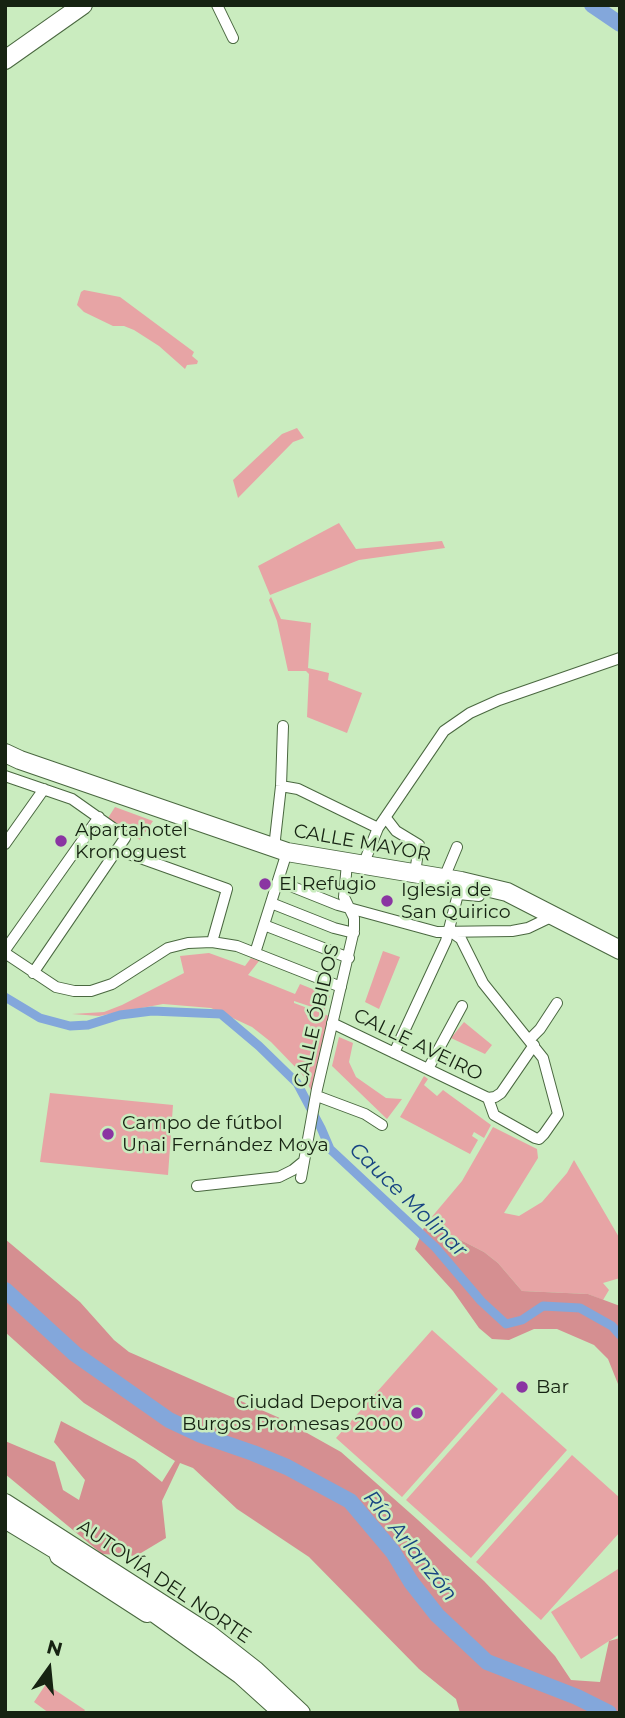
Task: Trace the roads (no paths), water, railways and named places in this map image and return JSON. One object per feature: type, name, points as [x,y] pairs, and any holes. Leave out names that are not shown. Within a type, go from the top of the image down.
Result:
[{"type":"highway","points":[[5,60],[83,5]]},
{"type":"highway","name":"CALLE MAYOR","points":[[9,758],[281,850],[444,878],[509,893],[620,950]]},
{"type":"highway","name":"AUTOVÍA DEL NORTE","points":[[5,1503],[209,1634],[246,1662],[294,1711]]},
{"type":"highway","points":[[8,1521],[181,1630],[294,1711]]},
{"type":"highway","points":[[8,1521],[162,1623],[217,1668],[264,1713]]},
{"type":"street","points":[[217,5],[233,38]]},
{"type":"street","name":"CALLE ÓBIDOS","points":[[301,1178],[332,1024],[354,933],[354,918],[344,897],[355,864],[444,731],[470,713],[499,700],[620,657]]},
{"type":"street","points":[[255,953],[278,881],[283,726]]},
{"type":"street","points":[[5,776],[72,799],[125,838],[33,973]]},
{"type":"street","points":[[281,786],[298,789],[378,828]]},
{"type":"street","points":[[5,844],[44,789]]},
{"type":"street","points":[[99,817],[5,951],[33,973],[56,987],[91,991],[112,984],[168,948],[188,943],[212,942],[237,946],[341,987]]},
{"type":"street","points":[[386,818],[396,831],[419,845],[415,873]]},
{"type":"street","name":"CALLE MAYOR","points":[[444,878],[457,846]]},
{"type":"street","points":[[118,850],[227,889],[212,942]]},
{"type":"street","points":[[278,881],[348,908],[437,932],[519,930],[555,916]]},
{"type":"street","points":[[394,1053],[450,931],[459,892],[480,896]]},
{"type":"street","points":[[271,902],[330,927],[354,933]]},
{"type":"street","points":[[264,925],[349,958]]},
{"type":"street","points":[[450,931],[461,939],[483,983],[532,1042],[543,1058],[558,1114],[538,1139],[497,1117],[490,1108],[488,1098],[501,1093],[532,1042],[540,1029],[557,1003]]},
{"type":"street","points":[[428,1069],[462,1006]]},
{"type":"street","name":"CALLE AVEIRO","points":[[332,1024],[488,1098]]},
{"type":"street","points":[[317,1096],[356,1110],[382,1125]]},
{"type":"street","points":[[197,1185],[279,1177],[304,1161]]},
{"type":"waterway","points":[[592,5],[620,24]]},
{"type":"waterway","name":"Cauce Molinar","points":[[5,997],[40,1018],[70,1026],[88,1025],[120,1015],[152,1011],[221,1014],[297,1083],[330,1149],[436,1248],[481,1301],[506,1324],[522,1320],[543,1306],[580,1308],[612,1326],[620,1335]]},
{"type":"waterway","name":"Río Arlanzón","points":[[5,1290],[75,1354],[169,1420],[287,1467],[350,1501],[393,1552],[411,1582],[437,1615],[487,1662],[577,1697],[609,1713]]},
{"type":"place","name":"Apartahotel Kronoguest","points":[[61,841]]},
{"type":"place","name":"El Refugio","points":[[265,884]]},
{"type":"place","name":"Iglesia de San Quirico","points":[[387,901]]},
{"type":"place","name":"Campo de fútbol Unai Fernández Moya","points":[[108,1134]]},
{"type":"place","name":"Bar","points":[[522,1387]]},
{"type":"place","name":"Ciudad Deportiva Burgos Promesas 2000","points":[[417,1413]]}]
